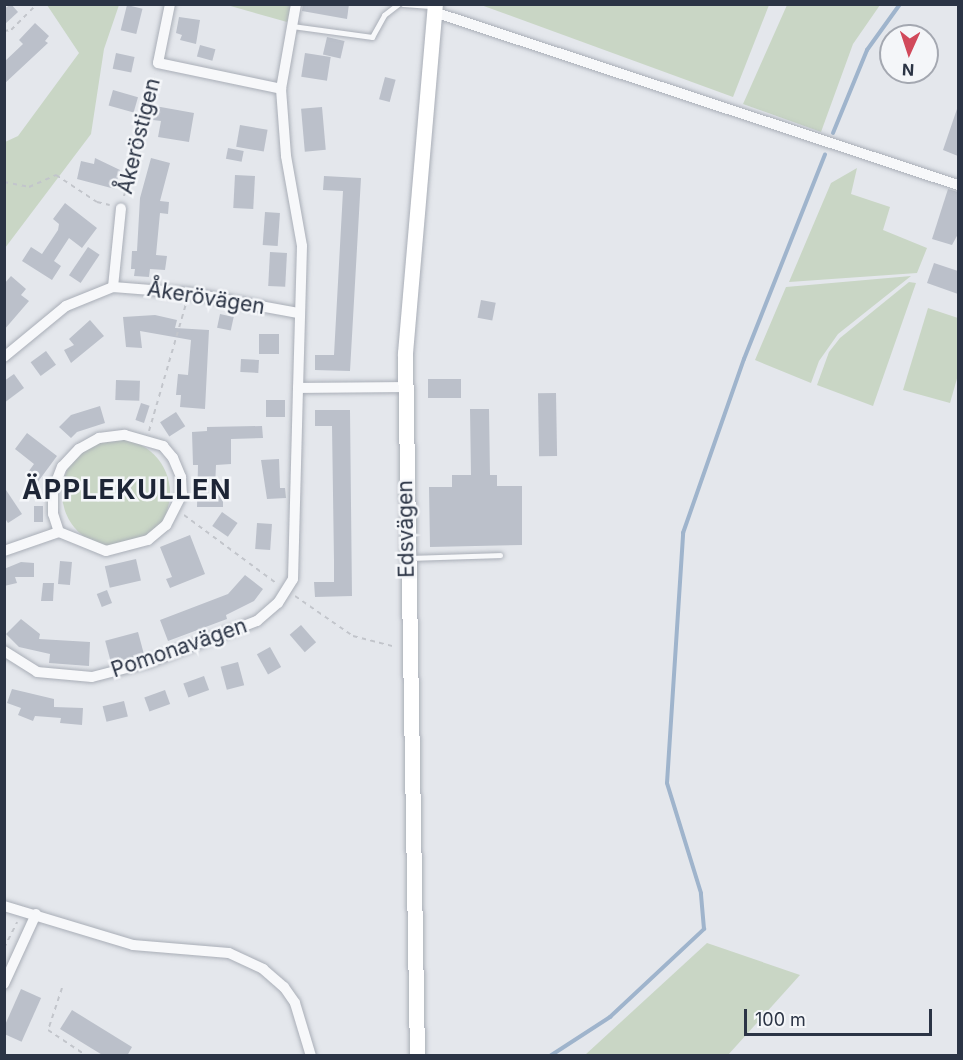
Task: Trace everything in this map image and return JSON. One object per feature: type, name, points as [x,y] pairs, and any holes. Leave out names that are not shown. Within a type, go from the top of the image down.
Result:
[{"type":"street","points":[[170,4],[158,63],[281,89]]},
{"type":"street","name":"Pomonavägen","points":[[4,651],[37,672],[66,677],[110,674],[248,625],[270,612],[286,590],[296,557],[298,313],[302,246],[286,156],[281,89],[296,4]]},
{"type":"street","points":[[434,8],[958,186]]},
{"type":"street","name":"Edsvägen","points":[[417,1056],[406,558],[405,387],[408,283],[434,8]]},
{"type":"street","points":[[113,287],[121,208]]},
{"type":"street","name":"Åkerövägen","points":[[4,357],[66,306],[113,287],[189,293],[298,313]]},
{"type":"street","points":[[298,388],[405,387]]},
{"type":"street","points":[[4,551],[59,532],[105,551],[129,548],[148,540],[177,510],[182,494],[177,467],[162,446],[124,435],[107,437],[79,449],[62,467],[53,490],[53,514],[59,532]]},
{"type":"street","points":[[4,906],[133,945],[229,953],[263,969],[285,987],[295,1003],[311,1056]]},
{"type":"street","points":[[4,984],[36,914]]},
{"type":"lane","points":[[291,26],[372,37],[384,15],[398,4]]},
{"type":"lane","points":[[403,4],[434,8]]},
{"type":"lane","points":[[406,558],[500,555]]},
{"type":"path","points":[[4,31],[11,30],[37,4]]},
{"type":"path","name":"Åkeröstigen","points":[[121,208],[158,63]]},
{"type":"path","points":[[4,182],[29,187],[56,175],[97,202],[121,208]]},
{"type":"path","points":[[147,440],[189,293]]},
{"type":"path","points":[[177,510],[353,636],[409,650]]},
{"type":"path","points":[[4,948],[22,911]]},
{"type":"path","points":[[63,988],[48,1030],[87,1056]]},
{"type":"green space","points":[[47,5],[119,5],[104,49],[91,134],[5,248],[5,142],[18,136],[79,53]]},
{"type":"green space","points":[[227,5],[291,5],[291,8],[287,22]]},
{"type":"green space","points":[[481,5],[769,5],[733,97]]},
{"type":"green space","points":[[787,5],[880,5],[853,44],[821,132],[743,104]]},
{"type":"green space","points":[[857,168],[851,194],[890,207],[883,230],[927,248],[917,273],[789,282],[831,183]]},
{"type":"green space","points":[[911,276],[838,334],[819,361],[811,383],[755,360],[786,287]]},
{"type":"green space","points":[[909,282],[916,283],[873,406],[817,385],[829,352],[840,338]]},
{"type":"green space","points":[[928,308],[958,318],[958,375],[950,403],[903,390]]},
{"type":"green space","points":[[116,439],[137,443],[154,455],[166,472],[170,493],[166,514],[154,531],[137,543],[116,547],[95,543],[78,531],[66,514],[62,493],[66,472],[78,455],[95,443]]},
{"type":"green space","points":[[707,943],[800,975],[728,1055],[585,1055]]},
{"type":"building","points":[[11,4],[18,12],[4,25],[4,9]]},
{"type":"building","points":[[303,4],[349,4],[347,19],[302,11]]},
{"type":"building","points":[[127,5],[143,9],[136,34],[121,30]]},
{"type":"building","points":[[179,17],[200,20],[196,44],[180,40],[182,35],[176,33]]},
{"type":"building","points":[[35,23],[49,36],[45,41],[48,43],[4,84],[4,62],[23,44],[19,40]]},
{"type":"building","points":[[327,37],[345,41],[340,59],[323,55]]},
{"type":"building","points":[[200,45],[215,49],[212,61],[197,57]]},
{"type":"building","points":[[116,53],[135,57],[131,73],[113,69]]},
{"type":"building","points":[[305,53],[331,57],[327,81],[301,77]]},
{"type":"building","points":[[385,77],[396,80],[390,102],[379,99]]},
{"type":"building","points":[[113,90],[138,97],[134,113],[109,105]]},
{"type":"building","points":[[155,106],[194,113],[189,142],[158,137],[161,121],[153,120]]},
{"type":"building","points":[[322,107],[326,150],[305,152],[301,109]]},
{"type":"building","points":[[958,109],[958,156],[943,150]]},
{"type":"building","points":[[240,125],[268,130],[264,152],[236,147]]},
{"type":"building","points":[[228,148],[244,151],[242,162],[226,159]]},
{"type":"building","points":[[95,158],[120,170],[115,189],[77,179],[81,161],[94,164]]},
{"type":"building","points":[[151,158],[170,163],[160,201],[169,202],[168,214],[160,213],[156,255],[167,256],[165,270],[150,269],[149,277],[134,276],[135,269],[131,269],[132,251],[137,251],[140,198]]},
{"type":"building","points":[[235,175],[255,176],[253,209],[233,208]]},
{"type":"building","points":[[324,176],[361,178],[350,371],[315,370],[315,355],[334,355],[343,191],[323,190]]},
{"type":"building","points":[[948,189],[958,192],[958,234],[952,245],[932,239]]},
{"type":"building","points":[[65,203],[97,228],[82,248],[69,238],[54,261],[61,266],[52,280],[22,261],[31,247],[42,254],[58,230],[59,224],[53,219]]},
{"type":"building","points":[[265,212],[280,213],[278,246],[263,245]]},
{"type":"building","points":[[88,247],[100,255],[81,283],[69,275]]},
{"type":"building","points":[[270,252],[287,253],[285,287],[268,286]]},
{"type":"building","points":[[934,263],[958,271],[958,294],[927,283]]},
{"type":"building","points":[[11,276],[26,289],[21,295],[29,301],[4,330],[4,284]]},
{"type":"building","points":[[481,300],[496,303],[492,321],[478,318]]},
{"type":"building","points":[[220,314],[234,317],[231,331],[217,328]]},
{"type":"building","points":[[155,315],[177,320],[175,328],[209,330],[205,409],[180,407],[181,395],[176,395],[178,374],[188,375],[191,340],[140,331],[142,348],[126,347],[123,317]]},
{"type":"building","points":[[90,320],[104,336],[71,363],[64,350],[74,345],[69,339]]},
{"type":"building","points":[[259,334],[279,334],[279,354],[259,354]]},
{"type":"building","points":[[46,351],[56,365],[41,376],[31,362]]},
{"type":"building","points":[[241,359],[259,360],[258,373],[240,372]]},
{"type":"building","points":[[14,374],[24,388],[4,403],[4,381]]},
{"type":"building","points":[[428,379],[461,379],[461,398],[428,398]]},
{"type":"building","points":[[116,380],[140,381],[139,401],[115,400]]},
{"type":"building","points":[[538,393],[556,393],[557,456],[539,456]]},
{"type":"building","points":[[266,400],[285,400],[285,417],[266,417]]},
{"type":"building","points":[[141,403],[150,406],[144,423],[135,420]]},
{"type":"building","points":[[100,406],[105,423],[77,432],[71,438],[59,427],[71,415]]},
{"type":"building","points":[[470,409],[489,409],[490,475],[497,475],[497,486],[522,486],[522,545],[430,547],[429,487],[452,487],[452,475],[471,475]]},
{"type":"building","points":[[315,410],[350,410],[352,596],[315,597],[314,582],[334,582],[334,561],[332,426],[315,426]]},
{"type":"building","points":[[176,412],[185,426],[169,437],[160,422]]},
{"type":"building","points":[[262,426],[263,438],[231,439],[231,464],[216,465],[215,488],[223,489],[223,507],[197,507],[198,465],[193,465],[192,432],[207,431],[207,427]]},
{"type":"building","points":[[27,433],[57,456],[37,483],[26,475],[34,464],[15,449]]},
{"type":"building","points":[[279,459],[280,488],[285,488],[286,498],[267,499],[261,460]]},
{"type":"building","points":[[4,487],[22,514],[8,523],[4,517]]},
{"type":"building","points":[[34,506],[43,506],[43,522],[34,522]]},
{"type":"building","points":[[222,512],[238,523],[228,537],[212,526]]},
{"type":"building","points":[[257,523],[272,524],[270,550],[255,549]]},
{"type":"building","points":[[190,535],[205,574],[170,588],[166,579],[172,577],[160,547]]},
{"type":"building","points":[[136,559],[141,580],[110,588],[105,566]]},
{"type":"building","points":[[60,561],[72,562],[70,585],[58,584]]},
{"type":"building","points":[[21,562],[34,563],[34,577],[15,577],[17,583],[4,586],[4,569]]},
{"type":"building","points":[[245,575],[263,589],[254,601],[226,615],[227,619],[168,641],[160,620],[228,594]]},
{"type":"building","points":[[43,583],[54,583],[53,601],[41,601]]},
{"type":"building","points":[[107,590],[112,603],[102,607],[97,594]]},
{"type":"building","points":[[21,619],[40,634],[39,639],[90,642],[89,666],[49,663],[50,654],[19,647],[6,634]]},
{"type":"building","points":[[301,625],[316,642],[305,652],[290,635]]},
{"type":"building","points":[[138,632],[144,654],[111,663],[105,641]]},
{"type":"building","points":[[270,647],[281,667],[268,674],[257,654]]},
{"type":"building","points":[[238,662],[244,685],[227,690],[221,667]]},
{"type":"building","points":[[204,676],[209,690],[188,698],[183,684]]},
{"type":"building","points":[[12,689],[54,699],[54,707],[83,708],[82,725],[60,723],[61,718],[35,716],[33,721],[18,715],[21,708],[7,703]]},
{"type":"building","points":[[165,690],[170,704],[149,712],[144,698]]},
{"type":"building","points":[[124,701],[128,717],[107,722],[103,706]]},
{"type":"building","points":[[21,989],[41,998],[22,1042],[4,1034],[4,1027]]},
{"type":"building","points":[[72,1010],[132,1047],[127,1056],[104,1056],[60,1029]]},
{"type":"waterway","points":[[833,133],[867,50],[900,4]]},
{"type":"waterway","points":[[550,1056],[610,1017],[704,929],[701,893],[667,783],[683,533],[744,359],[825,154]]},
{"type":"district","name":"ÄPPLEKULLEN","points":[[127,490]]}]
